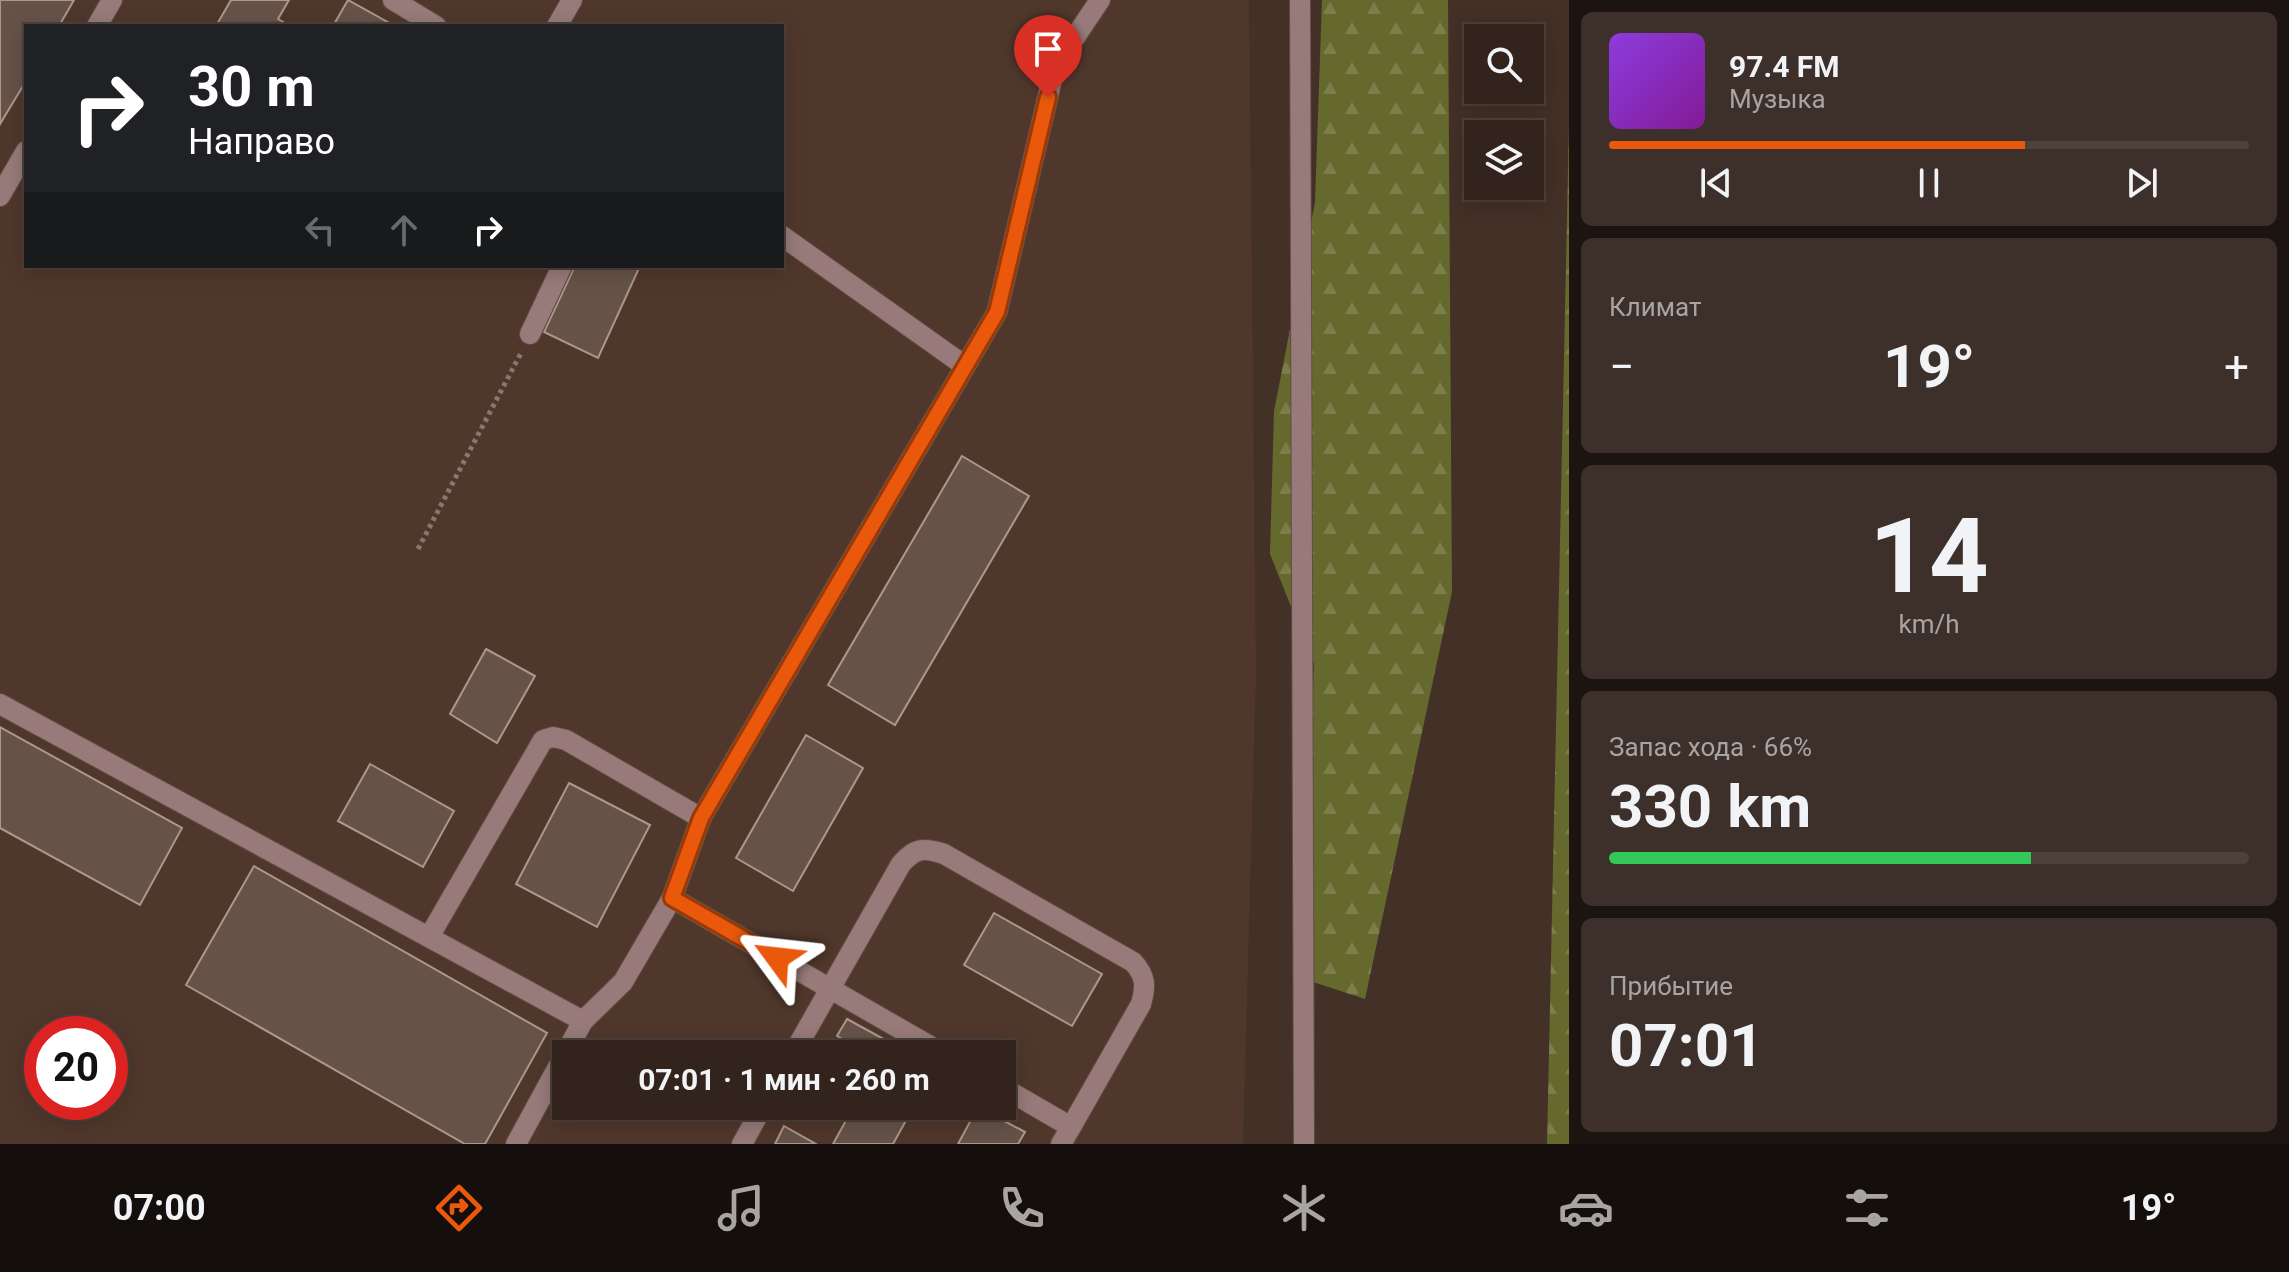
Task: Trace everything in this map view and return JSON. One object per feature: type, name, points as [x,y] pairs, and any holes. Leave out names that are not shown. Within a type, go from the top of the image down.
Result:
[{"type":"street","points":[[98,24],[112,0]]},
{"type":"street","points":[[393,0],[433,24]]},
{"type":"street","points":[[558,24],[572,0]]},
{"type":"street","points":[[516,1144],[583,1021],[623,982],[672,898],[701,818],[997,312],[1055,67],[1100,0]]},
{"type":"street","points":[[1300,0],[1304,1144]]},
{"type":"street","points":[[0,196],[24,154]]},
{"type":"street","points":[[784,237],[965,366]]},
{"type":"street","points":[[530,334],[561,268]]},
{"type":"street","points":[[0,704],[583,1021]]},
{"type":"street","points":[[429,937],[543,740],[553,737],[566,740],[701,818]]},
{"type":"street","points":[[801,1040],[901,864],[912,851],[927,848],[1133,962],[1143,973],[1145,988],[1141,1004],[1066,1135],[1016,1098]]},
{"type":"street","points":[[672,898],[919,1040]]},
{"type":"street","points":[[742,1144],[755,1120]]},
{"type":"path","points":[[418,549],[530,334]]},
{"type":"shaded area","points":[[0,0],[1249,0],[1256,673],[1243,1144],[0,1144]]},
{"type":"green space","points":[[1322,0],[1448,0],[1452,592],[1365,999],[1301,978],[1314,664],[1270,554],[1274,411],[1315,202]]},
{"type":"green space","points":[[1569,125],[1569,1144],[1547,1144]]},
{"type":"building","points":[[0,0],[74,0],[60,24],[24,24],[24,84],[0,124]]},
{"type":"building","points":[[231,0],[289,0],[278,19],[287,24],[217,24]]},
{"type":"building","points":[[348,0],[391,24],[334,24]]},
{"type":"building","points":[[574,268],[639,268],[598,358],[544,332]]},
{"type":"building","points":[[962,456],[1029,496],[895,725],[828,685]]},
{"type":"building","points":[[486,649],[535,676],[497,743],[450,714]]},
{"type":"building","points":[[0,727],[182,828],[140,905],[0,828]]},
{"type":"building","points":[[806,735],[863,768],[793,891],[736,858]]},
{"type":"building","points":[[370,764],[454,811],[423,867],[338,821]]},
{"type":"building","points":[[569,783],[650,825],[597,927],[516,884]]},
{"type":"building","points":[[254,866],[547,1033],[485,1144],[465,1144],[186,985]]},
{"type":"building","points":[[994,913],[1102,974],[1072,1026],[964,965]]},
{"type":"building","points":[[847,1019],[885,1040],[844,1040],[837,1036]]},
{"type":"building","points":[[846,1120],[906,1120],[893,1144],[833,1144]]},
{"type":"building","points":[[971,1120],[1002,1120],[1025,1132],[1018,1144],[958,1144]]},
{"type":"building","points":[[784,1126],[816,1144],[775,1144]]},
{"type":"route","points":[[777,958],[672,898],[701,818],[997,312],[1048,97]]}]
